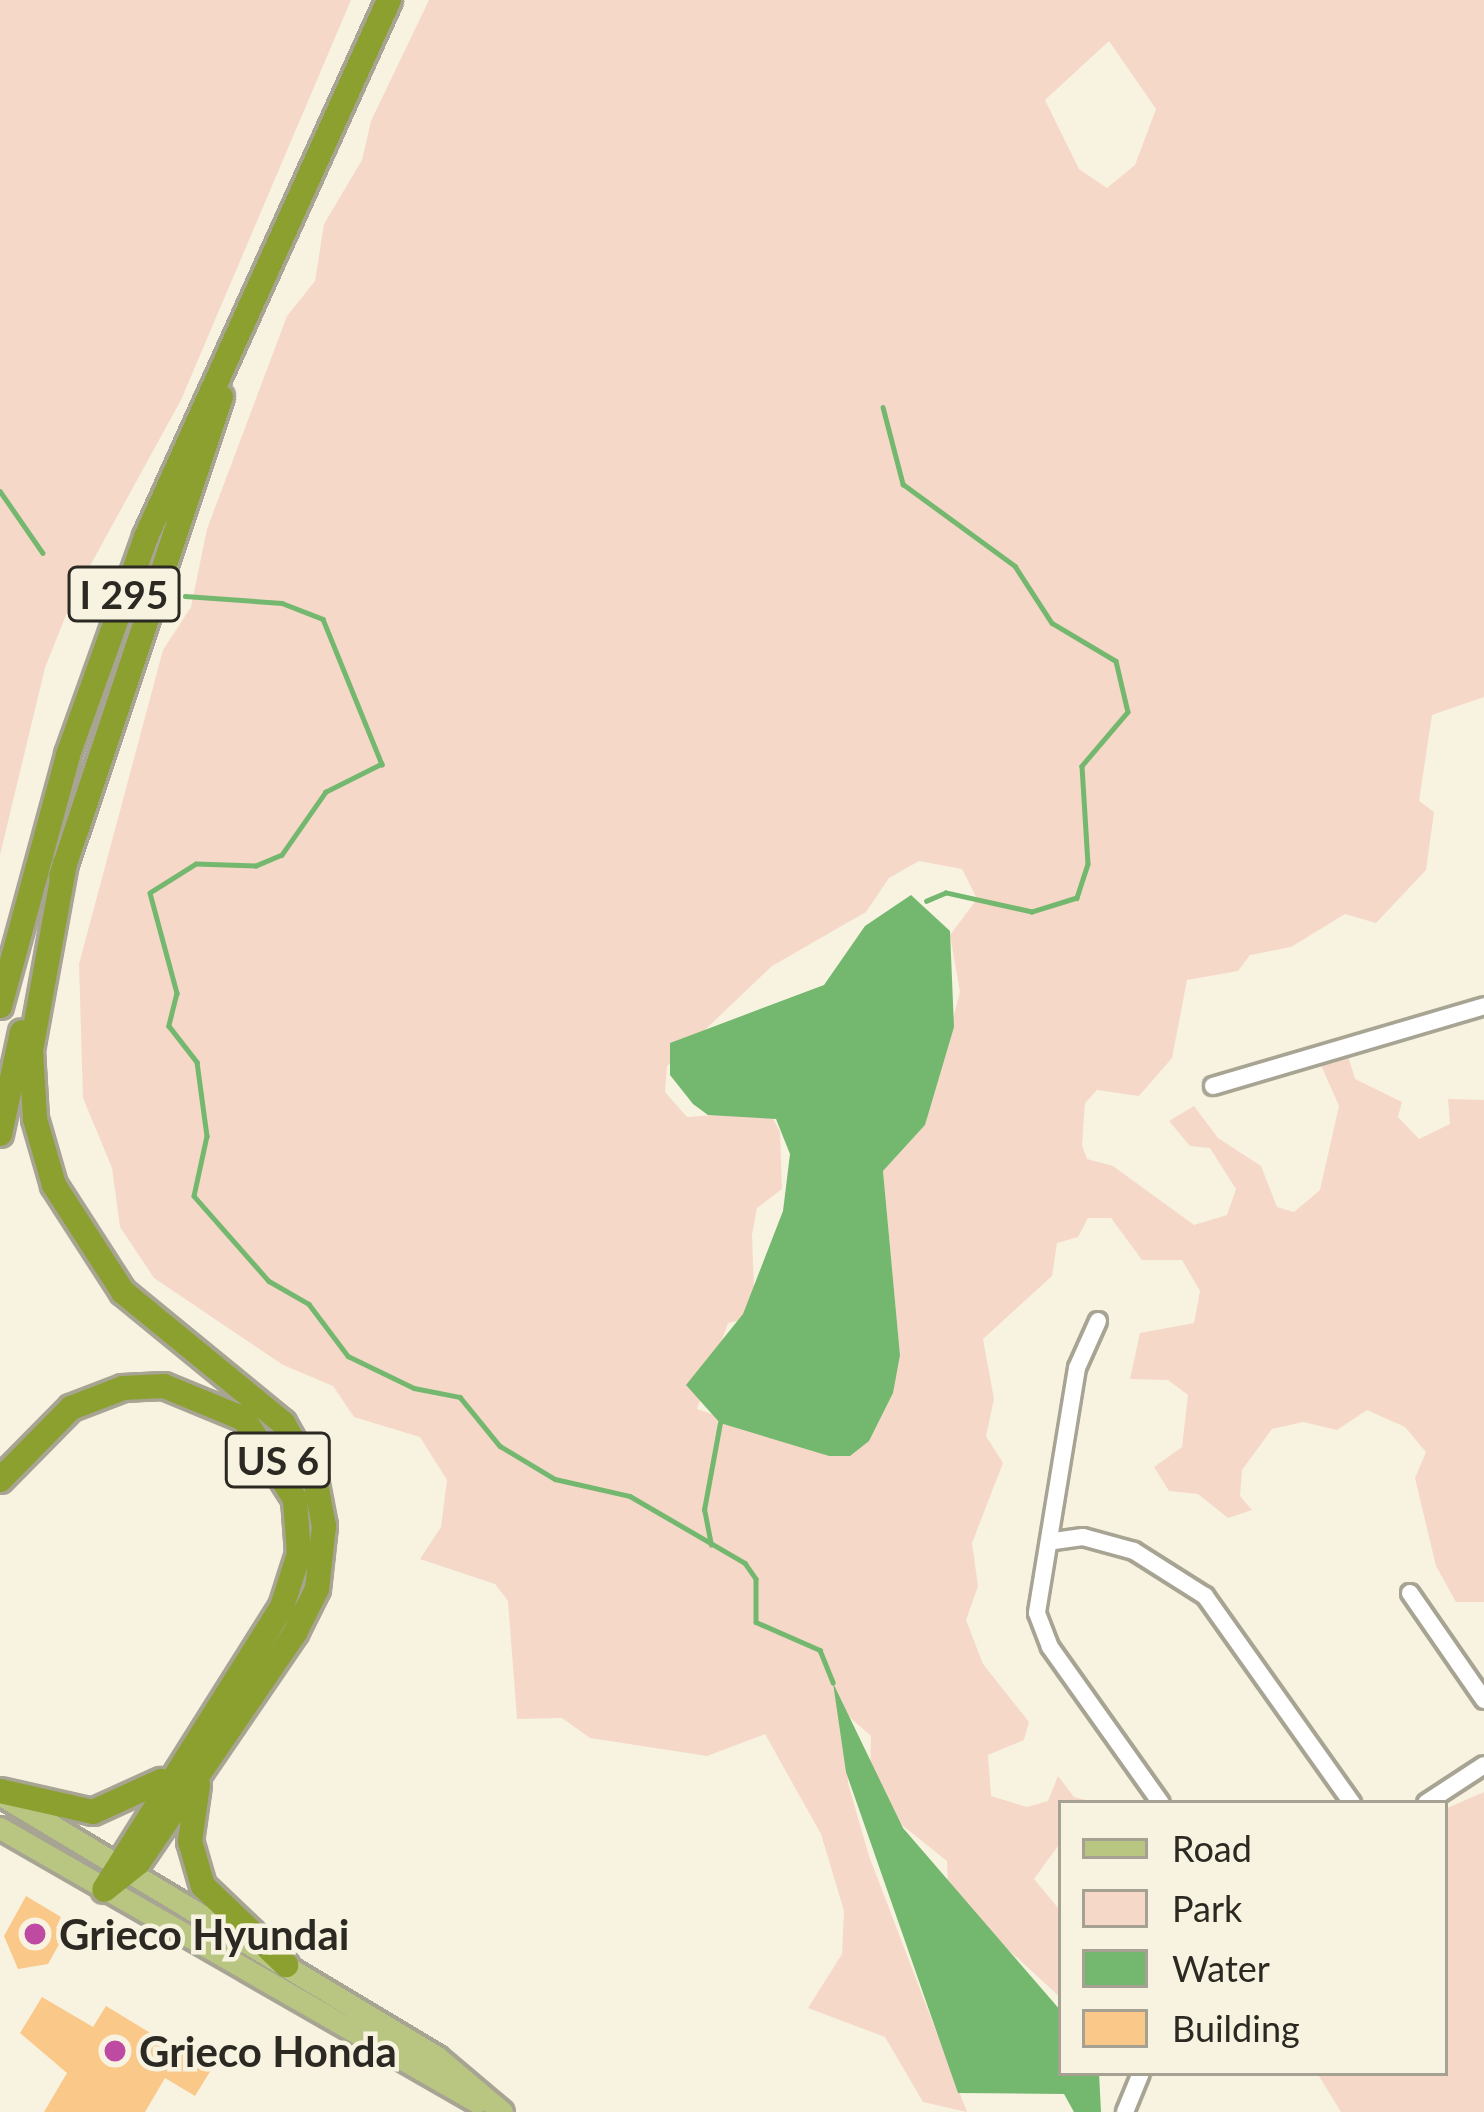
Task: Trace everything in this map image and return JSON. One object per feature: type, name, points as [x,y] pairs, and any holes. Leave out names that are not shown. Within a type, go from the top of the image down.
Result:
[{"type":"highway","name":"I 295","points":[[0,1006],[68,755],[137,559],[388,0]]},
{"type":"highway","points":[[0,1134],[65,863],[182,502],[298,199]]},
{"type":"highway","points":[[65,863],[31,1051],[35,1119],[54,1185],[122,1292],[283,1423],[323,1510],[311,1604],[208,1761],[104,1890]]},
{"type":"highway","name":"US 6","points":[[0,1480],[71,1408],[143,1386],[219,1403],[272,1450],[298,1513],[292,1581],[179,1761]]},
{"type":"highway","points":[[123,1867],[179,1761]]},
{"type":"highway","points":[[0,1793],[93,1812],[147,1792],[179,1761]]},
{"type":"highway","points":[[208,1761],[190,1819],[198,1875],[217,1906],[286,1965]]},
{"type":"main road","points":[[0,1793],[437,2057],[501,2112]]},
{"type":"main road","points":[[0,1828],[501,2112]]},
{"type":"street","points":[[1213,1086],[1484,1006]]},
{"type":"street","points":[[1098,1321],[1077,1368],[1054,1541],[1037,1604],[1042,1634],[1159,1800]]},
{"type":"street","points":[[1054,1541],[1083,1537],[1134,1551],[1204,1596],[1350,1800]]},
{"type":"street","points":[[1409,1593],[1484,1700]]},
{"type":"street","points":[[1431,1800],[1484,1765]]},
{"type":"street","points":[[1125,2112],[1140,2076]]},
{"type":"green space","points":[[0,0],[351,0],[181,400],[74,595],[45,668],[0,855]]},
{"type":"green space","points":[[429,0],[1484,0],[1484,697],[1432,715],[1419,801],[1434,812],[1426,870],[1376,923],[1345,914],[1291,947],[1250,955],[1238,971],[1187,980],[1172,1058],[1139,1096],[1097,1090],[1085,1103],[1082,1145],[1087,1159],[1113,1166],[1194,1225],[1227,1215],[1236,1189],[1210,1148],[1190,1146],[1169,1121],[1194,1106],[1218,1138],[1261,1166],[1277,1207],[1294,1212],[1320,1190],[1339,1106],[1317,1056],[1345,1046],[1355,1079],[1402,1102],[1398,1117],[1419,1139],[1450,1124],[1448,1099],[1484,1100],[1484,1602],[1456,1602],[1436,1566],[1415,1478],[1426,1452],[1405,1427],[1367,1410],[1337,1430],[1303,1422],[1272,1429],[1242,1470],[1240,1496],[1252,1510],[1228,1518],[1198,1494],[1169,1491],[1154,1467],[1182,1447],[1188,1395],[1168,1380],[1130,1379],[1140,1333],[1194,1323],[1200,1291],[1182,1260],[1142,1260],[1111,1218],[1088,1218],[1078,1237],[1057,1243],[1052,1276],[983,1339],[994,1399],[986,1436],[1003,1463],[972,1543],[978,1586],[966,1620],[983,1664],[1029,1722],[1024,1740],[988,1755],[991,1796],[1027,1807],[1048,1801],[1058,1776],[1074,1797],[1086,1800],[1058,1800],[1058,1846],[1034,1879],[1058,1908],[1058,1995],[967,1912],[948,1885],[947,1861],[883,1810],[870,1782],[871,1736],[846,1714],[848,1783],[869,1856],[967,2112],[923,2102],[885,2037],[808,2008],[842,1954],[844,1911],[821,1834],[765,1734],[707,1756],[590,1738],[562,1718],[517,1719],[508,1601],[495,1584],[420,1559],[441,1527],[447,1480],[420,1437],[354,1417],[333,1386],[283,1365],[154,1278],[120,1227],[112,1168],[83,1098],[79,964],[163,650],[191,607],[207,529],[287,316],[315,281],[324,224],[362,160],[371,121]],"holes":[[[1109,41],[1156,109],[1135,165],[1107,188],[1079,169],[1045,100]],[[919,861],[962,869],[977,899],[950,935],[960,992],[925,1125],[883,1171],[900,1355],[850,1456],[829,1456],[697,1409],[728,1323],[755,1317],[752,1235],[757,1208],[782,1189],[780,1132],[769,1111],[687,1117],[665,1092],[667,1066],[772,966],[866,912],[889,878]]]},
{"type":"green space","points":[[1484,1792],[1484,2112],[1341,2112],[1319,2076],[1448,2076],[1448,1808]]},
{"type":"water","points":[[911,895],[950,931],[954,1027],[925,1125],[883,1171],[900,1355],[893,1393],[869,1441],[850,1456],[829,1456],[720,1423],[686,1385],[743,1314],[783,1211],[790,1154],[776,1119],[708,1115],[693,1104],[670,1075],[670,1043],[824,985],[865,926]]},
{"type":"water","points":[[833,1683],[903,1828],[1058,2008],[1058,2076],[1099,2076],[1101,2112],[1074,2112],[1064,2094],[958,2093],[846,1772]]},
{"type":"building","name":"Grieco Hyundai","points":[[26,1896],[61,1917],[56,1928],[66,1932],[48,1964],[18,1969],[4,1936]]},
{"type":"building","name":"Grieco Honda","points":[[42,1997],[93,2027],[106,2006],[211,2070],[195,2096],[165,2078],[145,2112],[44,2112],[67,2073],[20,2033]]},
{"type":"waterway","points":[[883,407],[903,484],[1015,566],[1052,623],[1116,661],[1128,712],[1082,766],[1088,864],[1077,898],[1032,912],[946,893],[927,901]]},
{"type":"waterway","points":[[0,491],[43,553]]},
{"type":"waterway","points":[[185,596],[282,603],[323,619],[382,764],[326,792],[282,855],[256,866],[196,864],[150,893],[177,993],[169,1026],[197,1062],[207,1136],[194,1196],[269,1281],[309,1304],[348,1356],[414,1388],[460,1397],[500,1446],[555,1479],[630,1496],[745,1563],[756,1579],[756,1622],[820,1650],[833,1683]]},
{"type":"waterway","points":[[711,1545],[704,1510],[720,1423]]},
{"type":"place","name":"Grieco Hyundai","points":[[35,1934]]},
{"type":"place","name":"Grieco Honda","points":[[115,2051]]}]
